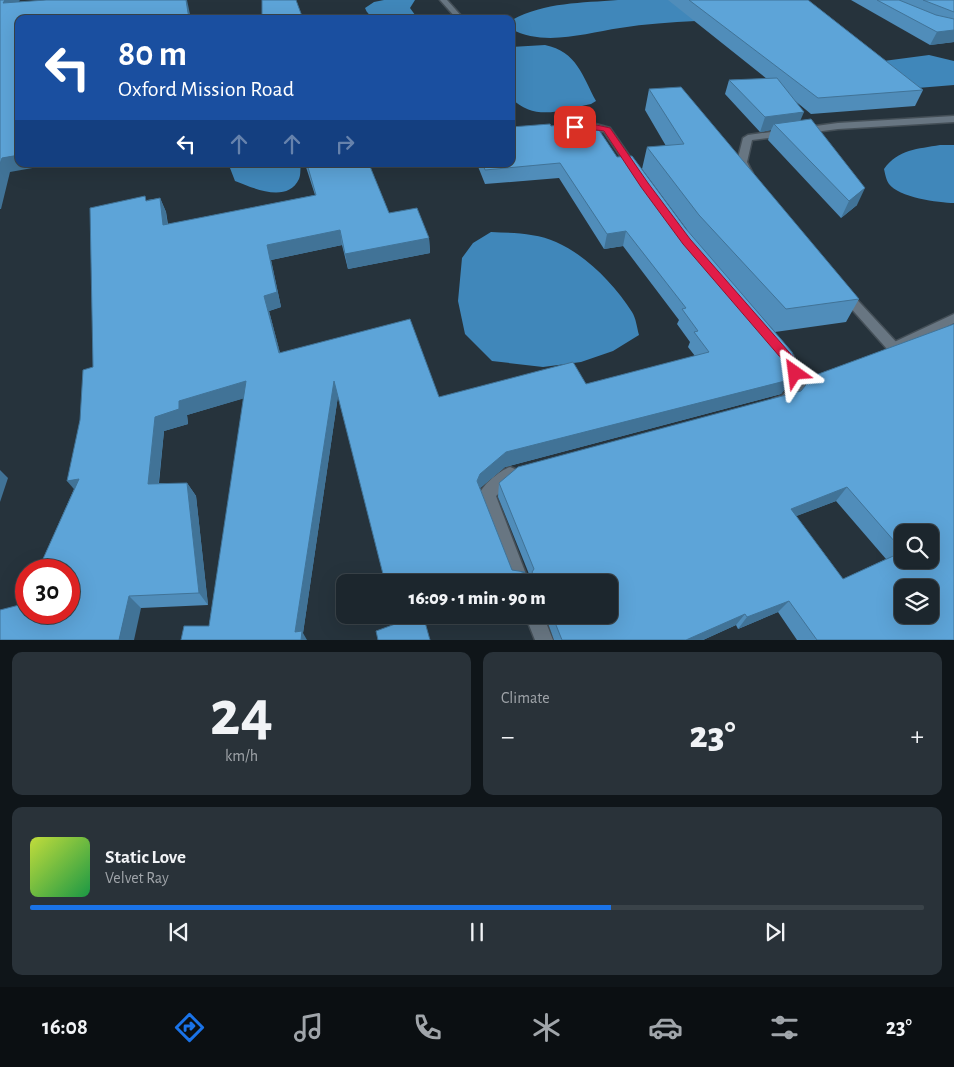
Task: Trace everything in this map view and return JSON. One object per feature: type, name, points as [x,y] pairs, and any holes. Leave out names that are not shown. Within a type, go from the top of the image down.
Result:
[{"type":"street","points":[[443,0],[457,15]]},
{"type":"street","points":[[755,187],[742,162],[748,138],[838,126],[954,119]]},
{"type":"street","points":[[573,128],[592,126],[607,130],[645,185]]},
{"type":"street","points":[[835,283],[888,349],[954,318]]},
{"type":"street","points":[[780,349],[791,362],[800,384]]},
{"type":"street","points":[[768,405],[787,400],[800,384],[813,379]]},
{"type":"street","points":[[518,574],[487,494],[511,473],[520,470]]},
{"type":"street","points":[[538,624],[544,640]]},
{"type":"water","points":[[384,0],[415,0],[410,8],[415,15],[370,15],[365,8],[374,2]]},
{"type":"water","points":[[618,0],[709,0],[696,21],[639,25],[551,38],[537,37],[515,31],[515,19],[525,14],[564,4]]},
{"type":"water","points":[[545,45],[556,48],[564,53],[577,66],[596,101],[591,104],[549,112],[530,110],[520,105],[515,101],[515,47]]},
{"type":"water","points":[[929,55],[954,61],[954,85],[881,91],[876,62]]},
{"type":"water","points":[[954,145],[954,203],[910,196],[894,189],[889,184],[884,169],[896,157],[916,149]]},
{"type":"water","points":[[301,167],[299,179],[294,187],[278,192],[260,190],[235,181],[230,168]]},
{"type":"water","points":[[491,232],[524,234],[548,239],[578,254],[608,281],[625,301],[633,314],[639,335],[613,351],[581,362],[543,367],[492,361],[465,334],[458,301],[462,258],[473,243]]},
{"type":"building","points":[[0,0],[5,0],[3,3],[46,0],[186,0],[188,15],[15,15],[15,156],[2,158],[0,164]]},
{"type":"building","points":[[262,0],[296,0],[302,15],[262,15]]},
{"type":"building","points":[[689,0],[808,0],[923,90],[818,98]]},
{"type":"building","points":[[877,0],[899,0],[936,15],[954,19],[954,30],[937,32]]},
{"type":"building","points":[[923,0],[954,0],[954,12]]},
{"type":"building","points":[[777,78],[804,112],[765,117],[729,80]]},
{"type":"building","points":[[681,87],[859,299],[786,309],[699,215],[647,147],[684,144],[649,89]]},
{"type":"building","points":[[811,119],[865,188],[849,201],[774,124]]},
{"type":"building","points":[[593,121],[617,157],[632,156],[686,229],[792,352],[798,368],[789,380],[506,452],[480,474],[477,481],[512,570],[525,572],[519,574],[383,574],[334,381],[295,632],[302,631],[301,640],[181,640],[184,626],[209,626],[246,381],[179,401],[179,409],[155,417],[148,484],[187,483],[199,593],[129,596],[119,640],[0,640],[0,610],[15,606],[15,624],[80,624],[80,559],[43,559],[79,479],[67,481],[80,420],[83,370],[93,367],[90,208],[145,196],[146,201],[160,198],[163,225],[316,195],[308,167],[370,167],[389,213],[417,208],[429,238],[345,254],[340,230],[267,245],[277,292],[264,296],[279,353],[410,319],[439,397],[573,362],[586,384],[709,352],[694,332],[698,331],[682,309],[686,308],[626,231],[607,234],[560,163],[485,170],[484,167],[515,167],[515,127],[550,124],[551,126]]},
{"type":"building","points":[[954,324],[954,640],[817,640],[789,601],[747,617],[745,614],[686,640],[562,640],[556,624],[618,624],[618,574],[533,574],[534,569],[499,483],[518,467],[801,391],[813,376]],"holes":[[[847,487],[894,541],[894,524],[939,524],[939,569],[894,569],[894,556],[843,579],[791,509]]]},
{"type":"building","points":[[395,624],[426,624],[430,640],[378,640],[376,631]]},
{"type":"route","points":[[575,127],[592,126],[607,130],[687,241],[791,362],[795,373]]}]
